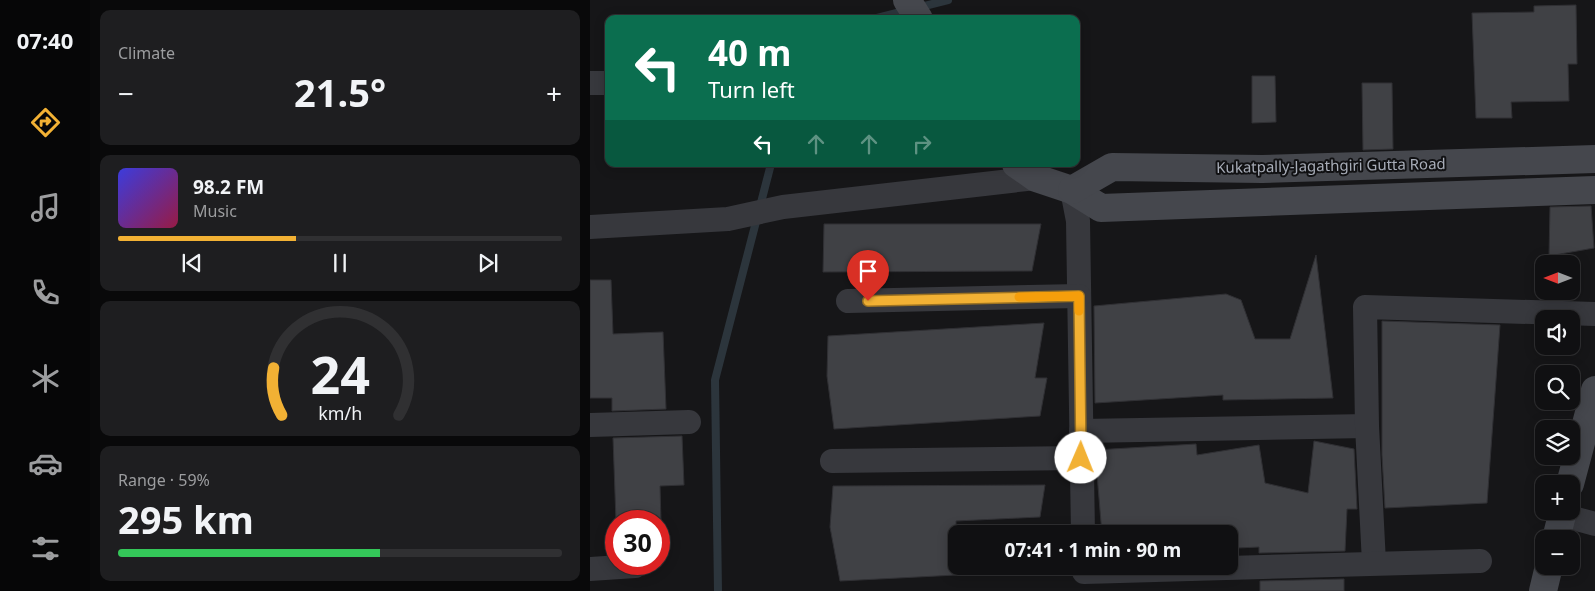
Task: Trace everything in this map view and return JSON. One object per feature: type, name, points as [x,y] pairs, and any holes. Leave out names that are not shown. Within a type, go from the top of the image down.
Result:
[{"type":"street","points":[[908,0],[917,15]]},
{"type":"street","points":[[590,83],[605,83]]},
{"type":"street","name":"Kukatpally-Jagathgiri Gutta Road","points":[[1072,190],[1112,167],[1262,169],[1595,159]]},
{"type":"street","points":[[590,227],[728,219],[783,207],[1026,171]]},
{"type":"street","name":"Kukatpally-Jagathgiri Gutta Road","points":[[1026,171],[1072,190],[1101,208],[1595,190]]},
{"type":"street","points":[[1072,190],[1078,221],[1083,525]]},
{"type":"street","points":[[848,301],[1079,296]]},
{"type":"street","points":[[1374,563],[1367,426],[1365,307],[1595,314]]},
{"type":"street","points":[[1572,475],[1595,390]]},
{"type":"street","points":[[590,425],[689,422]]},
{"type":"street","points":[[1081,430],[1367,426]]},
{"type":"street","points":[[832,461],[1081,458]]},
{"type":"street","points":[[1560,522],[1595,524]]},
{"type":"street","points":[[1085,576],[1480,560]]},
{"type":"street","points":[[590,569],[605,568]]},
{"type":"street","points":[[1543,591],[1547,575]]},
{"type":"building","points":[[1576,5],[1577,64],[1568,64],[1569,101],[1511,102],[1512,118],[1476,118],[1472,13],[1534,12],[1534,6]]},
{"type":"building","points":[[1252,76],[1275,76],[1276,122],[1252,123]]},
{"type":"building","points":[[1362,83],[1392,83],[1393,149],[1363,150]]},
{"type":"building","points":[[1591,206],[1594,248],[1549,255],[1550,207]]},
{"type":"building","points":[[824,224],[1041,224],[1032,271],[823,272]]},
{"type":"building","points":[[1316,255],[1333,398],[1223,400],[1223,395],[1095,403],[1094,306],[1226,294],[1241,300],[1255,339],[1290,339]]},
{"type":"building","points":[[590,280],[611,280],[613,334],[663,332],[666,409],[612,411],[612,398],[590,398]]},
{"type":"building","points":[[1382,321],[1500,325],[1487,503],[1385,508],[1382,455]]},
{"type":"building","points":[[1044,323],[1035,378],[1047,378],[1040,416],[834,429],[827,376],[828,336]]},
{"type":"building","points":[[682,436],[684,485],[660,486],[661,510],[616,510],[613,438]]},
{"type":"building","points":[[1314,441],[1354,449],[1357,509],[1347,509],[1345,551],[1259,553],[1259,547],[1238,548],[1238,525],[1101,525],[1095,450],[1196,444],[1197,455],[1259,445],[1265,483],[1308,493]]},
{"type":"building","points":[[1045,485],[1040,517],[956,521],[956,525],[948,525],[948,575],[956,575],[840,581],[830,527],[833,486]]},
{"type":"building","points":[[1344,579],[1344,591],[1260,591],[1260,581]]},
{"type":"waterway","points":[[889,15],[948,0]]},
{"type":"waterway","points":[[718,591],[715,380],[770,167]]},
{"type":"slow traffic","points":[[1019,297],[1079,296],[1079,311]]},
{"type":"route","points":[[868,301],[1079,296],[1081,458]]}]
